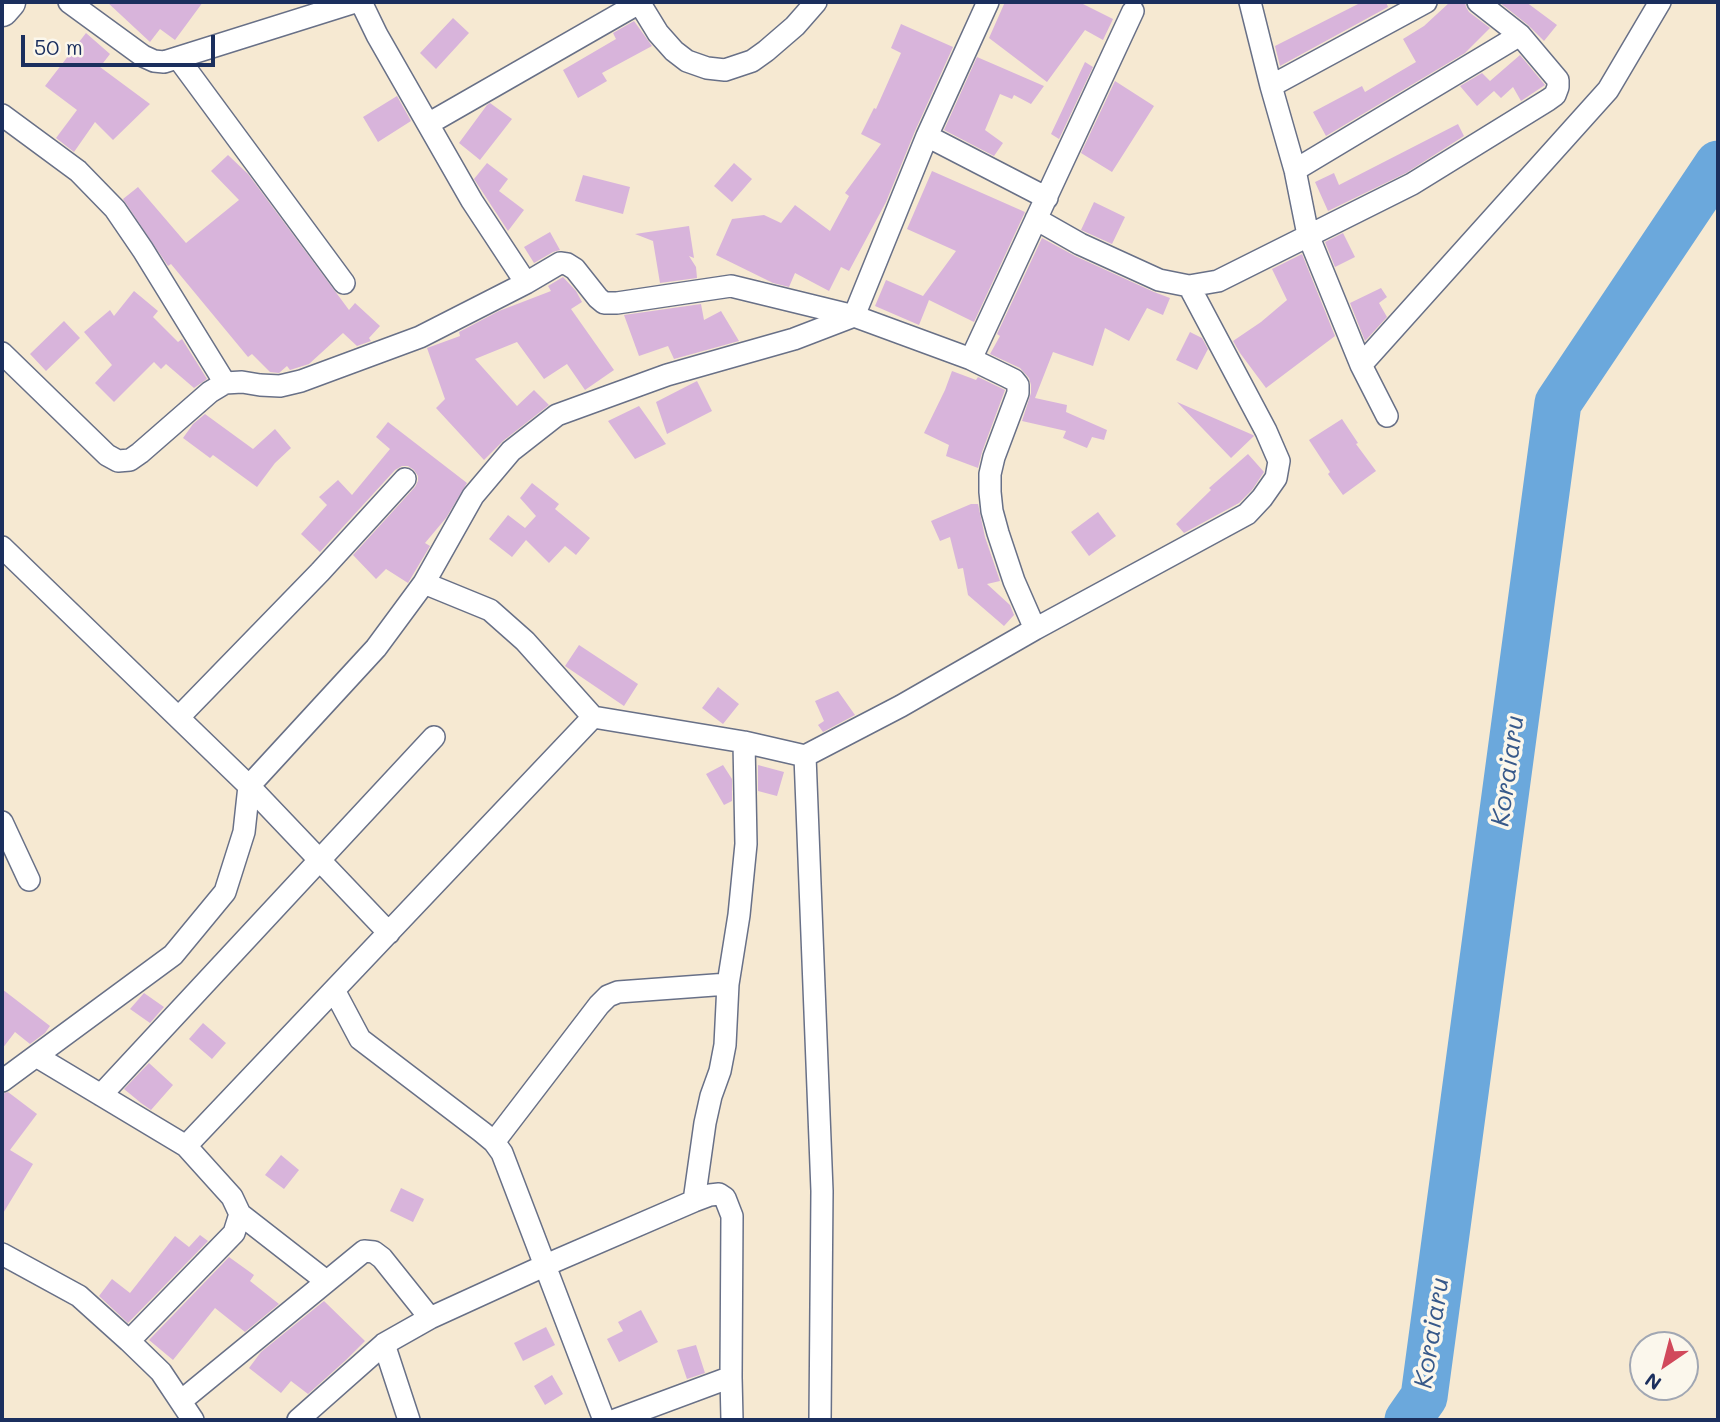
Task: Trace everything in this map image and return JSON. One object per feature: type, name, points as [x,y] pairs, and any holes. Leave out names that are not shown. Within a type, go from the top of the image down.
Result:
[{"type":"street","points":[[2,10],[9,2]]},
{"type":"street","points":[[69,2],[143,56],[164,62],[358,2],[472,201],[526,283]]},
{"type":"street","points":[[428,124],[639,2],[658,33],[680,57],[707,68],[725,70],[752,61],[766,51],[816,2]]},
{"type":"street","points":[[2,1081],[173,956],[225,892],[244,832],[249,786],[376,648],[424,583],[473,496],[511,451],[557,415],[667,375],[794,339],[854,316],[927,136],[988,2]]},
{"type":"street","points":[[1250,2],[1295,170],[1308,235],[1361,365],[1387,416]]},
{"type":"street","points":[[1271,86],[1426,2]]},
{"type":"street","points":[[1037,219],[1080,244],[1159,280],[1189,286],[1218,281],[1412,184],[1555,94],[1558,80],[1520,35],[1478,2]]},
{"type":"street","points":[[1361,365],[1608,90],[1660,2]]},
{"type":"street","points":[[971,359],[1133,11]]},
{"type":"street","points":[[1295,170],[1520,35]]},
{"type":"street","points":[[178,58],[344,284]]},
{"type":"street","points":[[2,115],[78,171],[115,209],[225,383]]},
{"type":"street","points":[[927,136],[1046,198]]},
{"type":"street","points":[[2,353],[107,455],[118,461],[130,460],[141,453],[210,392],[225,383],[280,386],[302,381],[420,337],[560,263],[575,269],[604,303],[731,286],[854,316],[971,359],[1014,380],[1018,386],[1018,393],[994,457],[990,492],[998,533],[1014,581],[1035,629]]},
{"type":"street","points":[[424,583],[490,610],[525,641],[593,717],[744,741],[805,756],[901,706],[1035,629],[1247,514],[1262,498],[1276,478],[1279,461],[1266,431],[1189,286]]},
{"type":"street","points":[[179,718],[405,479]]},
{"type":"street","points":[[2,547],[249,786],[389,933]]},
{"type":"street","points":[[186,1146],[593,717]]},
{"type":"street","points":[[102,1095],[434,737]]},
{"type":"street","points":[[694,1201],[705,1123],[725,1045],[728,984],[746,844],[744,741]]},
{"type":"street","points":[[805,756],[822,1191],[820,1420]]},
{"type":"street","points":[[2,822],[29,880]]},
{"type":"street","points":[[494,1142],[608,996],[618,992],[728,984]]},
{"type":"street","points":[[334,990],[360,1039],[494,1142],[502,1153],[604,1420]]},
{"type":"street","points":[[36,1056],[186,1146],[232,1197],[240,1214],[326,1281]]},
{"type":"street","points":[[298,1420],[384,1344],[430,1318],[694,1201],[719,1194],[726,1198],[732,1216],[732,1420]]},
{"type":"street","points":[[129,1341],[234,1233],[240,1214]]},
{"type":"street","points":[[181,1401],[364,1251],[374,1252],[382,1258],[430,1318]]},
{"type":"street","points":[[2,1254],[79,1297],[161,1372],[193,1420]]},
{"type":"street","points":[[384,1344],[409,1420]]},
{"type":"street","points":[[615,1420],[731,1377]]},
{"type":"building","points":[[107,2],[203,2],[175,40],[160,29],[150,42]]},
{"type":"building","points":[[1005,2],[1079,2],[1113,19],[1103,40],[1085,30],[1047,82],[989,38]]},
{"type":"building","points":[[1362,2],[1386,2],[1388,7],[1280,66],[1275,46]]},
{"type":"building","points":[[1450,2],[1465,2],[1469,12],[1490,28],[1465,53],[1326,136],[1313,112],[1362,86],[1365,92],[1416,62],[1403,39],[1424,26]]},
{"type":"building","points":[[1499,2],[1526,2],[1557,25],[1544,41]]},
{"type":"building","points":[[453,18],[469,33],[436,69],[420,53]]},
{"type":"building","points":[[634,21],[652,46],[602,73],[607,81],[578,98],[563,70],[616,39],[613,33]]},
{"type":"building","points":[[901,24],[953,47],[886,202],[849,271],[841,267],[829,291],[795,273],[789,287],[773,283],[716,255],[732,219],[764,215],[781,223],[795,205],[830,231],[849,196],[845,193],[881,144],[861,134],[874,108],[876,109],[901,53],[891,48]]},
{"type":"building","points":[[86,33],[110,54],[100,67],[150,104],[113,140],[95,122],[74,152],[56,138],[77,110],[45,86]]},
{"type":"building","points":[[1520,55],[1545,85],[1521,101],[1513,87],[1501,98],[1494,91],[1477,106],[1460,86],[1482,73],[1490,81]]},
{"type":"building","points":[[977,57],[1044,86],[1031,104],[1014,95],[1012,99],[1000,94],[985,130],[1003,143],[994,156],[944,130]]},
{"type":"building","points":[[1085,62],[1093,67],[1059,139],[1051,134]]},
{"type":"building","points":[[1115,81],[1154,106],[1112,172],[1081,153]]},
{"type":"building","points":[[397,96],[411,121],[378,142],[363,117]]},
{"type":"building","points":[[490,103],[512,119],[480,160],[459,143]]},
{"type":"building","points":[[1458,124],[1464,136],[1406,173],[1328,211],[1315,182],[1334,173],[1339,185]]},
{"type":"building","points":[[228,155],[248,174],[349,310],[355,303],[380,326],[369,338],[371,341],[357,346],[343,333],[309,364],[290,370],[287,366],[279,373],[270,372],[252,354],[248,357],[171,264],[168,266],[123,199],[138,187],[186,243],[239,200],[211,171]]},
{"type":"building","points":[[487,163],[508,179],[499,191],[524,210],[508,231],[474,179]]},
{"type":"building","points":[[734,163],[752,179],[732,202],[714,186]]},
{"type":"building","points":[[932,171],[1025,212],[974,322],[929,300],[919,325],[875,306],[886,280],[923,296],[956,251],[907,229]]},
{"type":"building","points":[[583,175],[630,187],[623,214],[575,201]]},
{"type":"building","points":[[1094,202],[1125,217],[1112,244],[1081,230]]},
{"type":"building","points":[[689,226],[694,258],[689,256],[696,267],[697,278],[660,283],[653,241],[635,234]]},
{"type":"building","points":[[550,232],[560,250],[534,263],[524,247]]},
{"type":"building","points":[[1343,233],[1355,257],[1335,267],[1325,242]]},
{"type":"building","points":[[1042,238],[1075,256],[1170,298],[1163,315],[1147,308],[1129,341],[1105,328],[1093,366],[1053,352],[1035,398],[1067,405],[1066,412],[1107,430],[1104,440],[1092,437],[1087,448],[1063,438],[1066,431],[1022,421],[1031,393],[1029,378],[1020,368],[990,354]]},
{"type":"building","points":[[1302,254],[1335,336],[1266,388],[1233,341],[1287,300],[1272,269]]},
{"type":"building","points":[[563,277],[582,302],[571,309],[614,370],[585,390],[567,364],[544,379],[517,342],[475,359],[517,406],[534,390],[549,405],[503,441],[484,460],[436,408],[445,399],[427,348],[460,336],[459,332],[499,311],[551,291],[548,286]]},
{"type":"building","points":[[1381,288],[1387,297],[1379,303],[1387,317],[1365,341],[1350,303]]},
{"type":"building","points":[[134,291],[158,311],[153,317],[178,342],[182,339],[207,379],[194,388],[166,364],[161,369],[154,362],[114,402],[95,383],[112,365],[84,332],[110,310],[114,316]]},
{"type":"building","points":[[701,304],[704,320],[721,311],[739,341],[674,359],[668,346],[639,356],[624,315]]},
{"type":"building","points":[[64,321],[80,338],[46,371],[30,354]]},
{"type":"building","points":[[1190,332],[1202,338],[1208,349],[1197,370],[1176,360]]},
{"type":"building","points":[[952,371],[976,380],[978,377],[1005,390],[978,468],[946,456],[949,445],[924,433]]},
{"type":"building","points":[[697,381],[712,411],[667,434],[656,402]]},
{"type":"building","points":[[1177,402],[1253,435],[1254,436],[1231,458]]},
{"type":"building","points":[[639,406],[666,444],[635,459],[608,421]]},
{"type":"building","points":[[205,414],[253,449],[275,429],[291,448],[275,463],[257,487],[213,455],[210,458],[183,438]]},
{"type":"building","points":[[1342,419],[1376,471],[1343,495],[1309,440]]},
{"type":"building","points":[[388,422],[467,483],[446,518],[425,543],[430,546],[408,583],[386,569],[376,579],[353,555],[415,487],[418,476],[408,466],[395,470],[320,552],[301,534],[327,505],[319,497],[338,480],[352,495],[390,449],[376,437]]},
{"type":"building","points":[[1248,454],[1264,472],[1252,490],[1239,503],[1184,533],[1176,524],[1211,490],[1209,488]]},
{"type":"building","points":[[532,483],[559,504],[555,509],[590,538],[576,555],[565,546],[549,563],[526,540],[512,557],[489,539],[508,515],[525,528],[536,516],[520,498]]},
{"type":"building","points":[[971,504],[978,504],[985,537],[1000,581],[987,584],[1010,605],[1014,615],[1004,626],[968,595],[963,568],[958,569],[950,537],[940,541],[931,521]]},
{"type":"building","points":[[1098,512],[1116,536],[1089,556],[1071,532]]},
{"type":"building","points":[[579,645],[638,684],[624,706],[565,666]]},
{"type":"building","points":[[718,687],[739,704],[723,724],[702,708]]},
{"type":"building","points":[[838,691],[855,715],[823,732],[818,725],[824,721],[815,701]]},
{"type":"building","points":[[723,765],[732,779],[732,801],[724,805],[706,774]]},
{"type":"building","points":[[758,765],[784,772],[777,796],[758,791]]},
{"type":"building","points":[[2,989],[50,1026],[30,1044],[15,1032],[2,1049]]},
{"type":"building","points":[[144,993],[164,1007],[150,1023],[130,1009]]},
{"type":"building","points":[[203,1023],[226,1043],[212,1059],[189,1039]]},
{"type":"building","points":[[149,1063],[173,1085],[151,1110],[124,1089]]},
{"type":"building","points":[[8,1092],[37,1114],[10,1150],[33,1164],[2,1215],[2,1094]]},
{"type":"building","points":[[281,1155],[299,1170],[284,1189],[265,1175]]},
{"type":"building","points":[[401,1188],[424,1199],[413,1222],[390,1211]]},
{"type":"building","points":[[200,1235],[208,1241],[128,1323],[99,1296],[112,1279],[130,1293],[175,1236],[189,1247]]},
{"type":"building","points":[[229,1257],[254,1275],[250,1281],[279,1304],[245,1332],[215,1308],[173,1360],[149,1340]]},
{"type":"building","points":[[324,1301],[365,1341],[308,1394],[291,1381],[281,1393],[249,1368],[261,1352]]},
{"type":"building","points":[[641,1310],[658,1342],[619,1362],[607,1339],[623,1331],[618,1322]]},
{"type":"building","points":[[546,1327],[555,1345],[523,1361],[514,1343]]},
{"type":"building","points":[[696,1345],[705,1373],[687,1379],[677,1350]]},
{"type":"building","points":[[552,1375],[563,1394],[545,1405],[534,1386]]},
{"type":"waterway","name":"Koraiaru","points":[[1408,1420],[1424,1397],[1558,403],[1718,164]]}]
